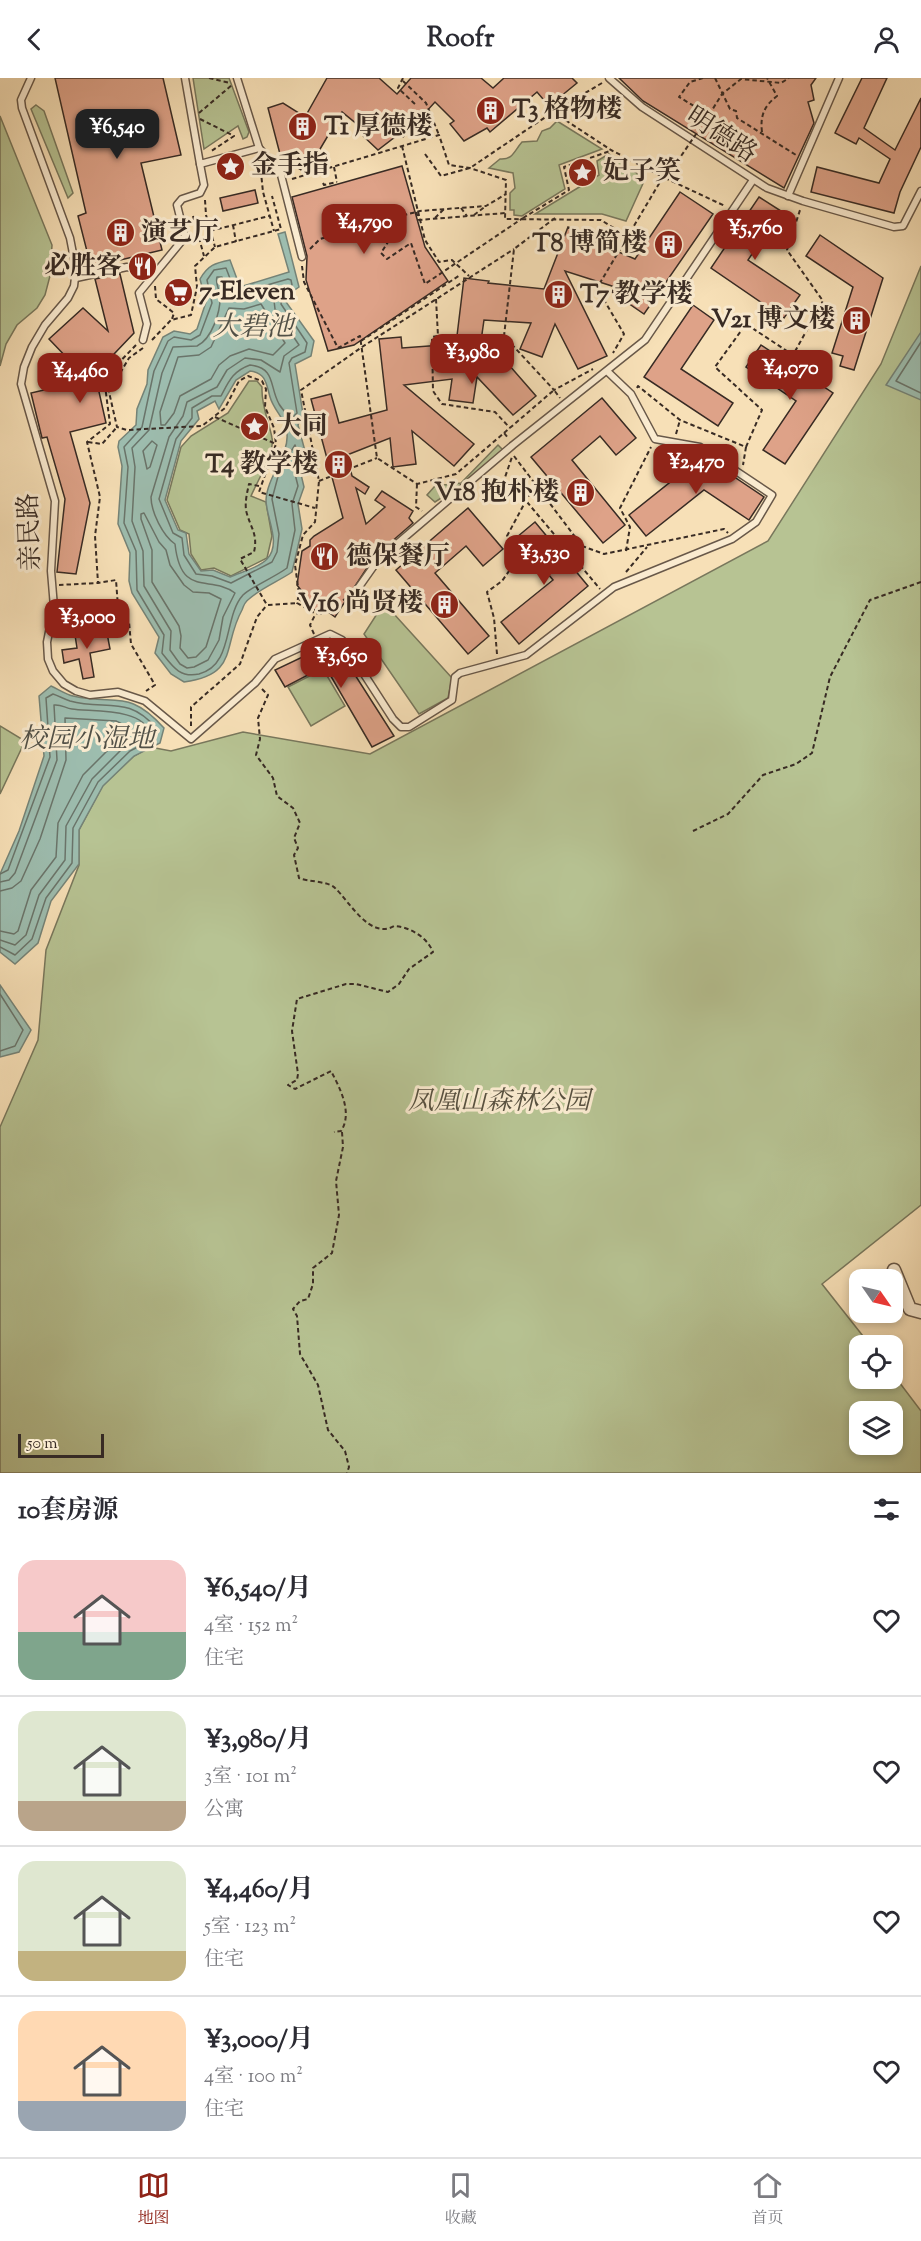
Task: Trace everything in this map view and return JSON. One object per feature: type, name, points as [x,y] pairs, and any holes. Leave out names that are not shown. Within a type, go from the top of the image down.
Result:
[{"type":"street","points":[[903,1292],[910,1309],[921,1312]]},
{"type":"lane","points":[[31,78],[24,91],[22,108],[70,238],[76,278],[128,267],[154,274]]},
{"type":"lane","points":[[143,340],[147,324],[139,293],[185,237],[177,205],[182,198],[200,194],[204,185],[185,78]]},
{"type":"lane","name":"明德路","points":[[609,78],[642,107],[710,149],[753,180],[788,196],[894,227],[903,226],[908,220],[921,191]]},
{"type":"lane","points":[[788,196],[839,78]]},
{"type":"lane","points":[[237,81],[259,148],[280,171],[302,257]]},
{"type":"lane","points":[[199,162],[259,148]]},
{"type":"lane","points":[[354,594],[378,560],[513,446],[608,372],[657,326],[753,180]]},
{"type":"lane","name":"亲民路","points":[[76,278],[68,298],[45,325],[32,347],[24,367],[21,384],[55,501],[52,585],[54,607],[47,642],[48,659],[53,671],[64,684],[83,693],[90,695],[118,692],[138,697]]},
{"type":"lane","points":[[138,697],[191,739],[255,683],[275,659],[330,634],[342,640],[393,719],[401,727],[409,728],[452,700],[455,677],[460,673],[526,654],[614,587],[732,539],[756,522],[772,495],[700,447],[655,439],[631,394],[608,372]]},
{"type":"path","points":[[209,78],[237,81]]},
{"type":"path","points":[[425,154],[441,176],[470,168],[553,112],[609,78]]},
{"type":"path","points":[[703,78],[690,82],[679,97],[709,115]]},
{"type":"path","points":[[715,78],[730,109],[736,111],[737,118],[804,160]]},
{"type":"path","points":[[762,132],[760,122],[765,105],[777,96],[767,78]]},
{"type":"path","points":[[608,361],[624,334],[597,288],[663,177],[677,162],[722,94],[741,79],[781,83],[789,78]]},
{"type":"path","points":[[416,105],[398,88],[403,80],[426,103],[449,165],[470,168],[506,180],[505,219],[601,220],[628,237]]},
{"type":"path","points":[[199,162],[234,136],[195,117],[237,81]]},
{"type":"path","points":[[553,112],[611,150],[733,210]]},
{"type":"path","points":[[283,182],[439,135]]},
{"type":"path","points":[[402,146],[425,240],[439,262],[452,260],[470,277]]},
{"type":"path","points":[[259,148],[263,192],[274,231]]},
{"type":"path","points":[[405,215],[381,253],[387,259],[411,243],[425,284],[569,190],[564,167],[611,150]]},
{"type":"path","points":[[323,183],[324,185],[337,182],[334,167]]},
{"type":"path","points":[[474,215],[506,194]]},
{"type":"path","points":[[171,320],[190,315],[197,287],[195,266],[215,247],[281,229],[272,196]]},
{"type":"path","points":[[743,465],[747,447],[762,410],[715,367],[746,324],[793,355],[814,321],[823,301],[787,250],[803,201]]},
{"type":"path","points":[[486,206],[416,212],[381,221],[320,238],[302,257],[304,282],[338,348],[360,336],[378,458],[417,484],[456,474],[554,390],[599,366]]},
{"type":"path","points":[[461,208],[467,216]]},
{"type":"path","points":[[435,219],[444,209]]},
{"type":"path","points":[[416,212],[419,220],[505,213]]},
{"type":"path","points":[[206,215],[215,247]]},
{"type":"path","points":[[193,216],[204,257]]},
{"type":"path","points":[[210,231],[270,216]]},
{"type":"path","points":[[297,603],[295,565],[303,535],[315,522],[320,482],[301,390],[362,347],[514,249],[555,218]]},
{"type":"path","points":[[232,225],[236,242]]},
{"type":"path","points":[[514,249],[504,336],[565,405]]},
{"type":"path","points":[[361,341],[460,276]]},
{"type":"path","points":[[117,428],[109,392],[129,358],[149,344],[171,320],[174,313],[156,299]]},
{"type":"path","points":[[436,299],[438,336],[432,338],[433,391],[441,404],[495,412],[510,428]]},
{"type":"path","points":[[87,442],[110,424],[104,378],[126,352],[143,340]]},
{"type":"path","points":[[117,428],[127,430],[202,426],[225,408],[239,381],[248,376],[255,376],[262,381],[266,389],[265,407],[274,428],[276,444],[259,492],[315,508]]},
{"type":"path","points":[[638,386],[680,420],[747,447]]},
{"type":"path","points":[[214,416],[276,444]]},
{"type":"path","points":[[674,442],[680,420]]},
{"type":"path","points":[[87,442],[102,444],[117,428]]},
{"type":"path","points":[[504,433],[513,446]]},
{"type":"path","points":[[626,551],[630,527],[620,508],[655,439]]},
{"type":"path","points":[[87,442],[100,497],[95,536],[98,583]]},
{"type":"path","points":[[497,663],[494,618],[487,592],[502,581],[519,557],[507,536],[529,495],[503,483],[512,464],[512,454],[582,546],[604,554],[647,547],[724,529],[732,539]]},
{"type":"path","points":[[320,482],[378,458]]},
{"type":"path","points":[[260,486],[249,484],[246,496],[247,513],[257,541],[254,552],[240,559],[267,605]]},
{"type":"path","points":[[416,507],[417,484]]},
{"type":"path","points":[[527,502],[604,594]]},
{"type":"path","points":[[614,587],[647,547]]},
{"type":"path","points":[[52,585],[116,580],[118,607],[129,621],[131,644],[155,685],[138,697]]},
{"type":"path","points":[[693,831],[728,814],[763,775],[796,764],[812,753],[830,677],[870,600],[921,582]]},
{"type":"path","points":[[318,638],[310,625],[315,614],[354,594]]},
{"type":"path","points":[[191,739],[191,707],[240,664],[257,617],[267,605],[297,603],[315,614]]},
{"type":"path","points":[[255,683],[268,695],[258,718],[260,739],[256,755],[273,778],[277,796],[293,808],[300,823],[294,838],[298,848],[294,855],[299,878],[334,887],[356,914],[375,927],[394,926],[411,929],[427,941],[433,952],[409,969],[399,984],[388,992],[383,993],[356,984],[346,984],[297,999],[292,1031],[298,1074],[297,1080],[288,1085],[296,1089],[331,1071],[342,1092],[347,1115],[342,1131],[343,1147],[336,1181],[339,1215],[332,1253],[313,1268],[313,1284],[308,1299],[300,1301],[293,1309],[297,1316],[300,1354],[318,1385],[325,1411],[324,1422],[331,1436],[345,1452],[349,1467],[347,1473]]},
{"type":"path","points":[[334,1132],[342,1131]]},
{"type":"green space","points":[[193,78],[229,78],[249,132],[247,137],[243,139],[238,126],[204,149]]},
{"type":"green space","points":[[36,105],[44,111],[73,193],[68,198],[31,109]]},
{"type":"green space","points":[[0,116],[52,245],[50,276],[45,295],[37,308],[17,325],[6,344],[0,366]]},
{"type":"green space","points":[[557,121],[602,149],[559,165],[565,189],[522,216],[514,215],[514,210],[510,210],[510,193],[515,188],[513,173],[489,168],[500,159],[511,156],[522,142],[537,141],[542,131],[550,128]]},
{"type":"green space","points":[[609,154],[645,179],[626,221],[602,214],[535,214],[599,175],[597,161]]},
{"type":"green space","name":"凤凰山森林公园","points":[[921,266],[921,1205],[822,1284],[849,1318],[849,1323],[853,1323],[862,1335],[849,1335],[849,1389],[903,1387],[921,1411],[921,1473],[0,1473],[0,1127],[38,1040],[46,950],[79,865],[79,830],[103,785],[134,756],[150,747],[171,751],[243,732],[370,754],[768,541],[881,364]]},
{"type":"green space","points":[[249,381],[257,381],[262,387],[272,438],[271,451],[251,496],[266,502],[272,536],[267,558],[231,576],[214,568],[201,570],[191,554],[189,534],[180,530],[167,500],[181,447],[191,436],[228,413]]},
{"type":"green space","points":[[498,445],[504,451],[466,482],[435,502],[427,495],[435,486],[461,483]]},
{"type":"green space","points":[[384,603],[452,678],[448,698],[419,714],[364,634]]},
{"type":"green space","points":[[323,669],[345,706],[311,726],[288,687]]},
{"type":"green space","points":[[0,726],[25,741],[0,794]]},
{"type":"water","name":"大碧池","points":[[285,232],[299,287],[289,294],[291,298],[286,302],[314,341],[311,356],[295,364],[303,414],[298,425],[308,462],[299,466],[304,487],[298,504],[302,529],[292,572],[259,591],[247,601],[236,623],[221,666],[213,673],[184,682],[171,674],[155,653],[159,637],[132,593],[129,581],[130,553],[118,524],[122,466],[119,441],[136,425],[137,409],[147,384],[148,370],[163,337],[174,331],[190,334],[197,329],[206,302],[200,279],[203,274],[212,265],[230,260],[240,287],[289,272],[278,234]],"holes":[[[250,371],[255,372],[264,380],[286,429],[287,442],[267,491],[266,500],[273,538],[271,553],[259,565],[230,577],[213,570],[201,571],[189,554],[186,533],[178,530],[165,500],[181,441],[199,419],[197,411],[215,401],[219,409],[236,380]]]},
{"type":"water","points":[[921,332],[921,400],[886,385]]},
{"type":"water","name":"校园小湿地","points":[[51,686],[73,696],[131,703],[152,716],[164,728],[160,743],[134,756],[103,786],[79,830],[79,864],[51,901],[38,943],[15,964],[0,952],[0,874],[19,831],[44,756],[39,696]]},
{"type":"water","points":[[0,985],[31,1030],[19,1052],[0,1057]]},
{"type":"building","points":[[55,78],[163,78],[181,155],[141,163],[162,250],[116,261],[117,264],[91,267],[78,216],[86,213]]},
{"type":"building","points":[[327,78],[379,78],[397,94],[411,78],[481,78],[493,88],[504,78],[572,78],[577,83],[549,106],[537,92],[490,132],[487,128],[464,141],[450,124],[454,121],[435,102],[403,137],[399,134],[378,150],[361,134],[364,130],[342,112],[313,161],[311,160],[303,171],[281,158],[268,108],[283,103],[305,117]]},
{"type":"building","points":[[619,78],[816,78],[811,85],[814,100],[808,102],[814,123],[784,188],[643,101]]},
{"type":"building","points":[[862,78],[887,78],[864,128],[895,150],[921,98],[921,147],[900,192],[894,213],[811,192],[817,167],[879,183],[890,159],[859,138],[856,144],[835,133]]},
{"type":"building","points":[[402,166],[425,247],[448,281],[354,345],[328,351],[306,280],[307,256],[292,197]]},
{"type":"building","points":[[255,190],[258,203],[223,211],[220,198]]},
{"type":"building","points":[[680,192],[713,214],[644,314],[612,292],[615,287],[565,271],[607,356],[578,369],[555,324],[542,357],[520,349],[531,323],[484,320],[482,334],[536,396],[513,415],[477,377],[473,403],[449,400],[452,379],[404,385],[474,444],[454,466],[412,431],[416,464],[393,467],[390,438],[347,455],[352,476],[369,487],[365,494],[356,488],[366,524],[385,507],[375,500],[382,491],[413,511],[409,518],[413,523],[374,557],[335,617],[324,609],[321,614],[300,600],[304,594],[297,585],[302,551],[310,546],[310,540],[314,536],[343,518],[311,399],[331,394],[339,423],[387,410],[379,339],[401,337],[402,348],[456,344],[464,278],[544,289],[568,227],[589,235],[588,239],[635,259]]},
{"type":"building","points":[[759,197],[781,211],[748,260],[800,295],[784,318],[711,268]]},
{"type":"building","name":"V21 博文楼","points":[[820,235],[883,278],[854,370],[840,366],[843,356],[832,353],[853,287],[806,256]]},
{"type":"building","points":[[120,274],[134,333],[95,374],[106,423],[70,432],[90,503],[76,574],[57,572],[65,499],[47,437],[42,438],[31,393],[61,386],[54,379],[71,362],[49,339],[83,308],[108,331],[95,279]]},
{"type":"building","points":[[693,305],[714,320],[681,369],[733,403],[718,426],[644,377]]},
{"type":"building","points":[[761,345],[833,393],[785,464],[763,450],[796,401],[746,367]]},
{"type":"building","name":"V18 抱朴楼","points":[[602,398],[636,438],[616,455],[600,436],[572,460],[625,525],[603,543],[531,457]]},
{"type":"building","points":[[703,456],[764,497],[749,520],[704,490],[646,536],[629,515]]},
{"type":"building","name":"V16 尚贤楼","points":[[468,508],[503,549],[483,566],[466,546],[435,573],[489,636],[468,654],[396,570]]},
{"type":"building","points":[[535,522],[588,586],[519,644],[501,622],[553,580],[517,537]]},
{"type":"building","points":[[106,628],[110,649],[90,653],[94,677],[83,679],[79,659],[64,663],[62,650],[77,648],[75,635]]},
{"type":"building","points":[[334,642],[394,736],[372,747],[325,666],[285,687],[275,670]]},
{"type":"place","name":"T3 格物楼","points":[[491,110]]},
{"type":"place","name":"T1 厚德楼","points":[[303,127]]},
{"type":"place","name":"金手指","points":[[230,166]]},
{"type":"place","name":"妃子笑","points":[[582,172]]},
{"type":"place","name":"演艺厅","points":[[120,233]]},
{"type":"place","name":"T8 博简楼","points":[[668,244]]},
{"type":"place","name":"必胜客","points":[[143,267]]},
{"type":"place","name":"7-Eleven","points":[[178,292]]},
{"type":"place","name":"T7 教学楼","points":[[559,295]]},
{"type":"place","name":"V21 博文楼","points":[[856,320]]},
{"type":"place","name":"大同","points":[[255,427]]},
{"type":"place","name":"T4 教学楼","points":[[339,465]]},
{"type":"place","name":"V18 抱朴楼","points":[[580,493]]},
{"type":"place","name":"德保餐厅","points":[[325,557]]},
{"type":"place","name":"V16 尚贤楼","points":[[444,604]]}]
